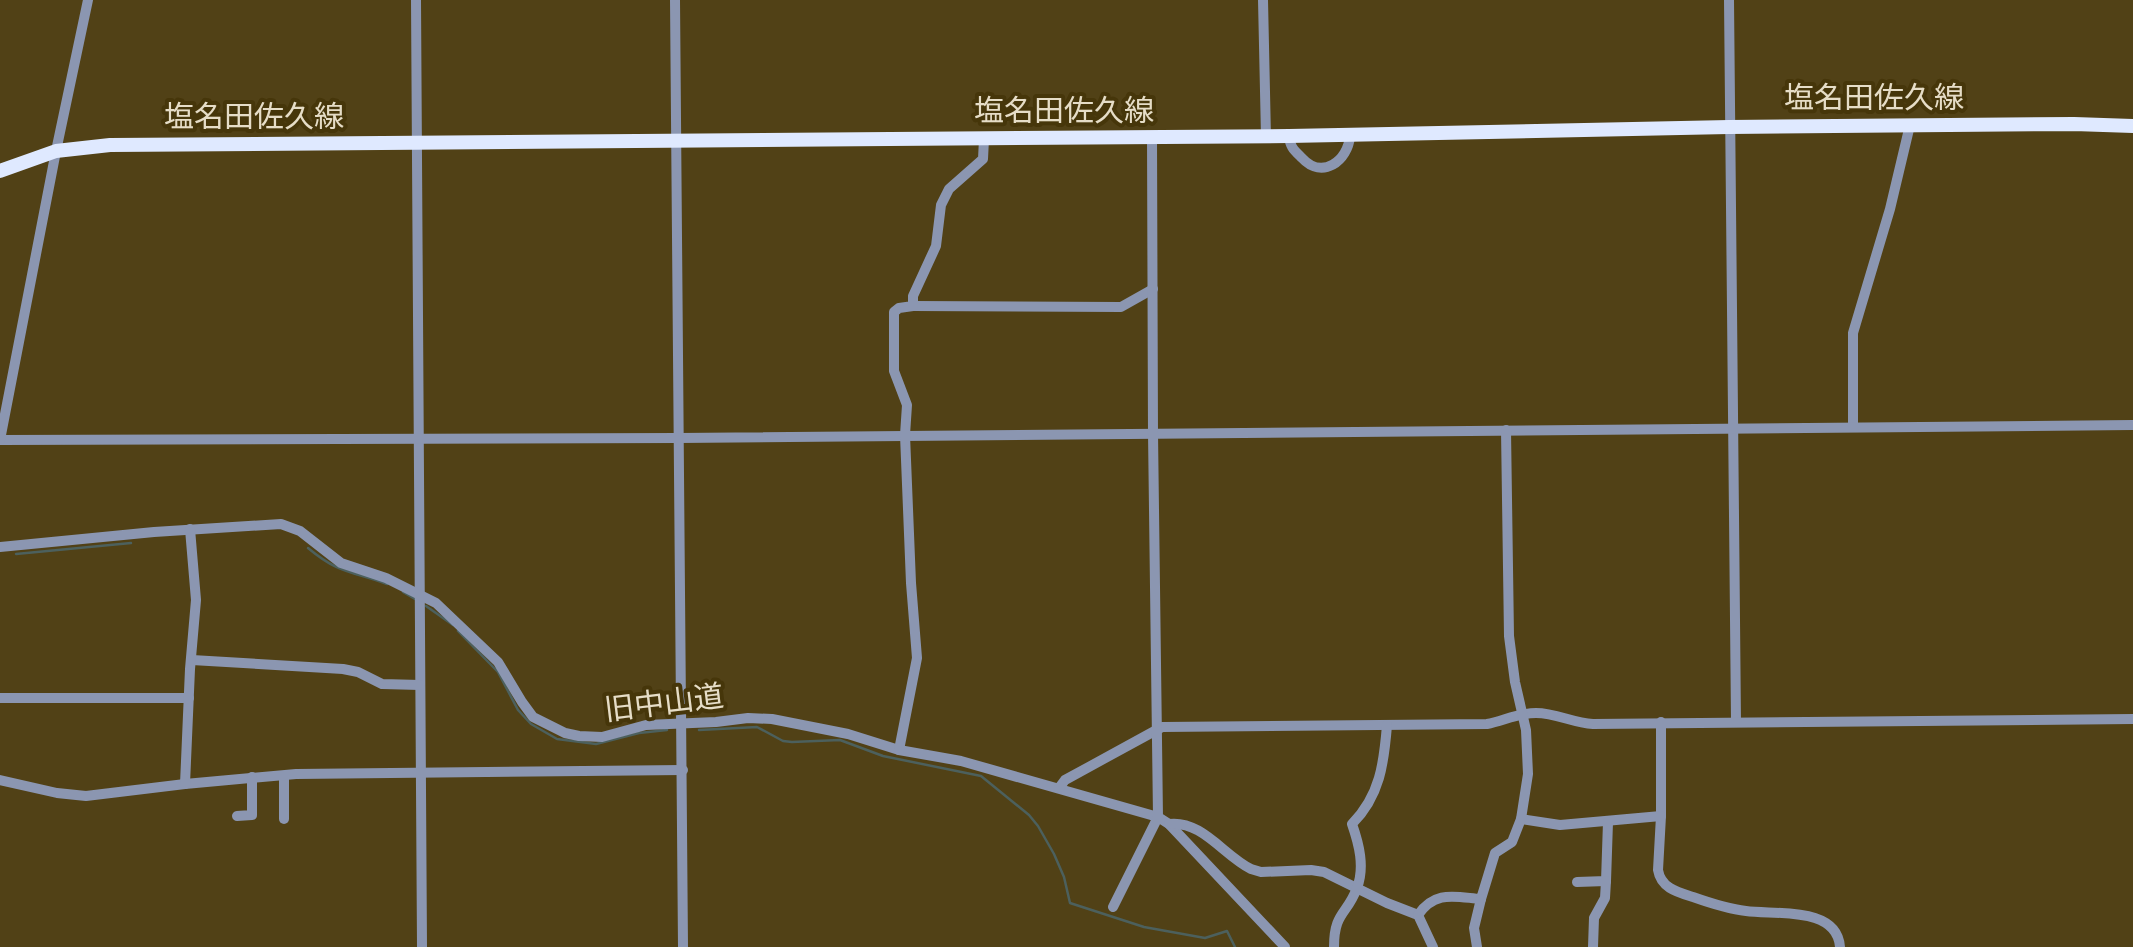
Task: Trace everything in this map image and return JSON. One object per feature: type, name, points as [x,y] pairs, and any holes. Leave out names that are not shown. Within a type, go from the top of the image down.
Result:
[{"type":"main road","name":"塩名田佐久線","points":[[0,171],[56,151],[110,144],[1152,138],[1729,127],[2133,126]]},
{"type":"street","points":[[88,0],[0,440],[2133,425]]},
{"type":"street","points":[[416,0],[422,947]]},
{"type":"street","points":[[675,0],[683,947]]},
{"type":"street","points":[[1264,0],[1266,136]]},
{"type":"street","points":[[1729,0],[1736,722]]},
{"type":"street","points":[[1853,426],[1853,333],[1890,210],[1910,125]]},
{"type":"street","points":[[1289,136],[1290,146],[1308,165],[1325,168],[1349,147],[1350,136]]},
{"type":"street","points":[[1114,907],[1164,821],[1156,729],[1152,138]]},
{"type":"street","points":[[913,306],[936,246],[941,205],[963,174],[980,164],[984,139]]},
{"type":"street","points":[[899,750],[917,658],[906,405],[894,371],[896,309],[1121,307],[1153,289]]},
{"type":"street","points":[[1477,947],[1474,928],[1495,853],[1510,845],[1522,818],[1528,774],[1528,748],[1508,616],[1506,430]]},
{"type":"street","name":"旧中山道","points":[[0,547],[281,524],[300,531],[351,568],[386,578],[444,610],[498,662],[529,712],[552,728],[592,737],[646,725],[772,720],[848,734],[899,750],[961,760],[1058,788],[1164,821],[1286,947]]},
{"type":"street","points":[[185,784],[196,600],[190,529]]},
{"type":"street","points":[[192,660],[343,669],[382,684],[420,685]]},
{"type":"street","points":[[0,698],[188,698]]},
{"type":"street","points":[[1058,788],[1065,780],[1156,729],[1487,724],[1521,714],[1549,714],[1579,723],[2133,719]]},
{"type":"street","points":[[1661,722],[1659,878],[1670,888],[1731,908],[1822,920],[1838,933],[1840,947]]},
{"type":"street","points":[[1334,947],[1336,921],[1357,888],[1360,853],[1352,824],[1373,796],[1387,725]]},
{"type":"street","points":[[0,780],[57,794],[86,796],[284,776],[683,770]]},
{"type":"street","points":[[284,776],[284,819]]},
{"type":"street","points":[[237,816],[252,815],[252,778]]},
{"type":"street","points":[[1522,818],[1560,825],[1661,816]]},
{"type":"street","points":[[1164,821],[1192,827],[1260,872],[1311,870],[1336,876],[1418,915],[1433,947]]},
{"type":"street","points":[[1593,947],[1594,918],[1605,898],[1608,822]]},
{"type":"street","points":[[1578,882],[1606,881]]},
{"type":"street","points":[[1418,915],[1438,898],[1482,900]]},
{"type":"waterway","points":[[16,554],[131,543]]},
{"type":"waterway","points":[[308,548],[337,567],[387,584]]},
{"type":"waterway","points":[[403,592],[415,599]]},
{"type":"waterway","points":[[426,606],[453,625]]},
{"type":"waterway","points":[[458,631],[498,672],[518,710],[531,724],[557,739],[596,744],[667,730]]},
{"type":"waterway","points":[[699,730],[757,727],[783,741],[840,740],[883,756],[981,776],[1038,826],[1064,877],[1070,903],[1144,927],[1205,938],[1227,931],[1235,947]]}]
